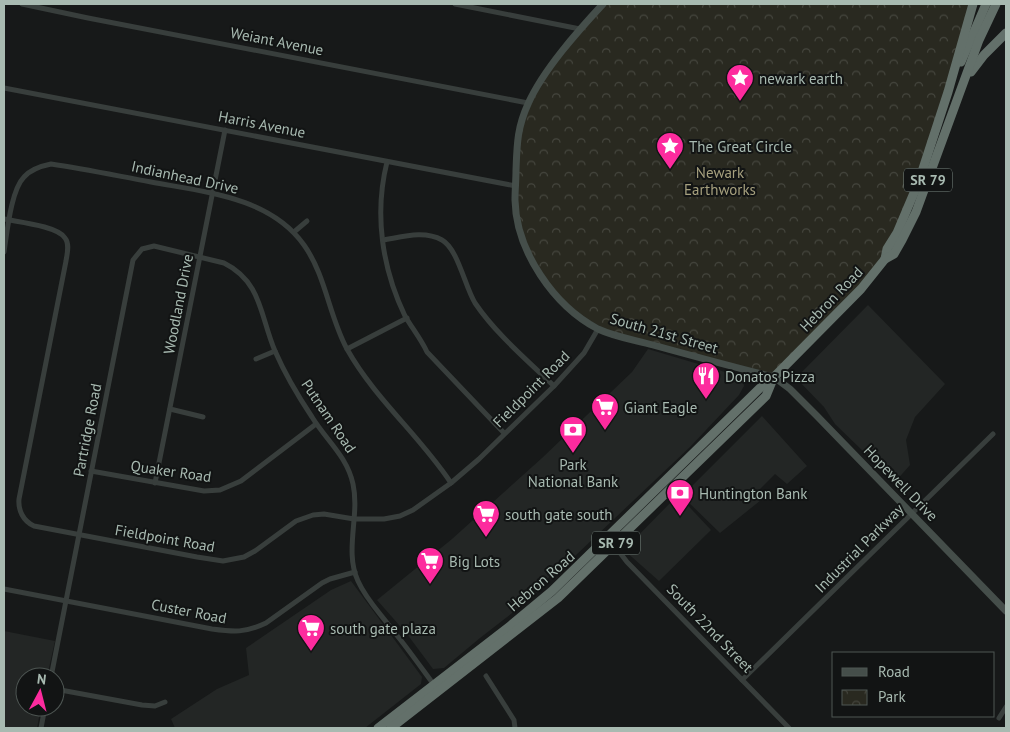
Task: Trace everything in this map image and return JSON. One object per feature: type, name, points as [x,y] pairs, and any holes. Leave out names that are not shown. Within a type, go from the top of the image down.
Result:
[{"type":"highway","points":[[948,92],[973,4]]},
{"type":"highway","name":"SR 79","points":[[948,92],[986,4]]},
{"type":"highway","name":"SR 79","points":[[959,94],[979,40],[996,4]]},
{"type":"highway","points":[[959,94],[974,66],[1006,33]]},
{"type":"highway","name":"Hebron Road","points":[[885,260],[887,248],[897,233],[913,198],[948,92]]},
{"type":"highway","name":"Hebron Road","points":[[392,728],[436,688],[552,591],[760,388],[774,377],[861,289],[885,260],[894,254],[916,212],[959,94]]},
{"type":"highway","name":"Hebron Road","points":[[378,728],[516,632],[565,592],[766,396],[774,377]]},
{"type":"highway","points":[[614,545],[618,533],[642,510],[642,504]]},
{"type":"highway","points":[[565,592],[568,584],[600,553],[604,541]]},
{"type":"main road","name":"South 21st Street","points":[[603,4],[580,29],[541,80],[528,103],[516,142],[515,201],[519,226],[526,246],[538,271],[553,292],[577,314],[598,329],[635,341],[774,377]]},
{"type":"main road","name":"Hopewell Drive","points":[[774,377],[790,389],[913,513],[1006,611]]},
{"type":"street","name":"Weiant Avenue","points":[[22,4],[528,103]]},
{"type":"street","points":[[455,4],[580,29]]},
{"type":"street","name":"Harris Avenue","points":[[4,88],[516,186]]},
{"type":"street","name":"Woodland Drive","points":[[155,483],[225,130]]},
{"type":"street","points":[[387,162],[381,198],[382,240],[388,270],[396,294],[407,318],[420,337],[427,352],[504,433]]},
{"type":"street","name":"Indianhead Drive","points":[[4,252],[7,220],[23,177],[40,166],[51,164],[212,193],[245,202],[265,211],[280,220],[305,245],[318,269],[329,306],[347,349],[379,394],[440,467],[451,483]]},
{"type":"street","name":"Fieldpoint Road","points":[[7,220],[52,229],[61,233],[68,244],[19,498],[19,508],[23,516],[31,525],[196,557],[226,560],[238,558],[255,551],[289,526],[306,517],[324,514],[384,519],[400,516],[418,508],[479,459],[554,386],[584,354],[598,329]]},
{"type":"street","points":[[294,232],[307,221]]},
{"type":"street","points":[[382,240],[428,234],[445,241],[475,303],[502,335],[554,386]]},
{"type":"street","name":"Partridge Road","points":[[53,667],[133,258],[144,248],[154,246],[199,258]]},
{"type":"street","name":"Putnam Road","points":[[199,258],[230,265],[244,276],[251,285],[275,350],[297,394],[316,424],[346,462],[354,485],[354,572],[369,601],[405,645],[436,688]]},
{"type":"street","points":[[347,349],[407,318]]},
{"type":"street","points":[[256,359],[275,350]]},
{"type":"street","points":[[170,410],[203,417]]},
{"type":"street","name":"Quaker Road","points":[[91,471],[204,491],[227,488],[241,481],[316,424]]},
{"type":"street","name":"Industrial Parkway","points":[[742,680],[993,434]]},
{"type":"street","name":"South 22nd Street","points":[[614,545],[627,562],[789,728]]},
{"type":"street","name":"Custer Road","points":[[4,589],[212,629],[240,632],[266,624],[330,579],[354,572]]},
{"type":"street","points":[[486,676],[514,720],[515,728]]},
{"type":"street","points":[[65,691],[142,705],[155,706],[165,702]]},
{"type":"street","points":[[1006,707],[999,718],[1006,715]]},
{"type":"shaded area","points":[[868,305],[945,384],[915,417],[906,440],[910,465],[895,482],[835,424],[824,407],[796,378]]},
{"type":"shaded area","points":[[648,349],[742,377],[744,386],[739,395],[690,447],[575,556],[556,568],[534,596],[444,668],[433,669],[407,634],[377,600],[452,539],[542,458],[632,372]]},
{"type":"shaded area","points":[[762,416],[807,466],[787,484],[775,474],[755,494],[761,500],[720,533],[682,496]]},
{"type":"shaded area","points":[[678,495],[711,530],[659,581],[624,550]]},
{"type":"shaded area","points":[[351,581],[422,677],[421,684],[365,728],[175,728],[171,719],[217,689],[249,675],[246,648],[331,590]]},
{"type":"shaded area","points":[[4,631],[55,641],[49,667],[15,667],[15,717],[39,717],[37,728],[4,728]]},
{"type":"green space","name":"Newark Earthworks","points":[[603,4],[973,4],[948,92],[885,259],[774,377],[617,335],[577,314],[538,271],[518,221],[519,128],[542,78]]},
{"type":"place","name":"newark earth","points":[[740,102]]},
{"type":"place","name":"The Great Circle","points":[[670,170]]},
{"type":"place","name":"Donatos Pizza","points":[[706,400]]},
{"type":"place","name":"Giant Eagle","points":[[605,431]]},
{"type":"place","name":"Park National Bank","points":[[573,454]]},
{"type":"place","name":"Huntington Bank","points":[[680,517]]},
{"type":"place","name":"south gate south","points":[[486,538]]},
{"type":"place","name":"Big Lots","points":[[430,585]]},
{"type":"place","name":"south gate plaza","points":[[311,652]]}]
